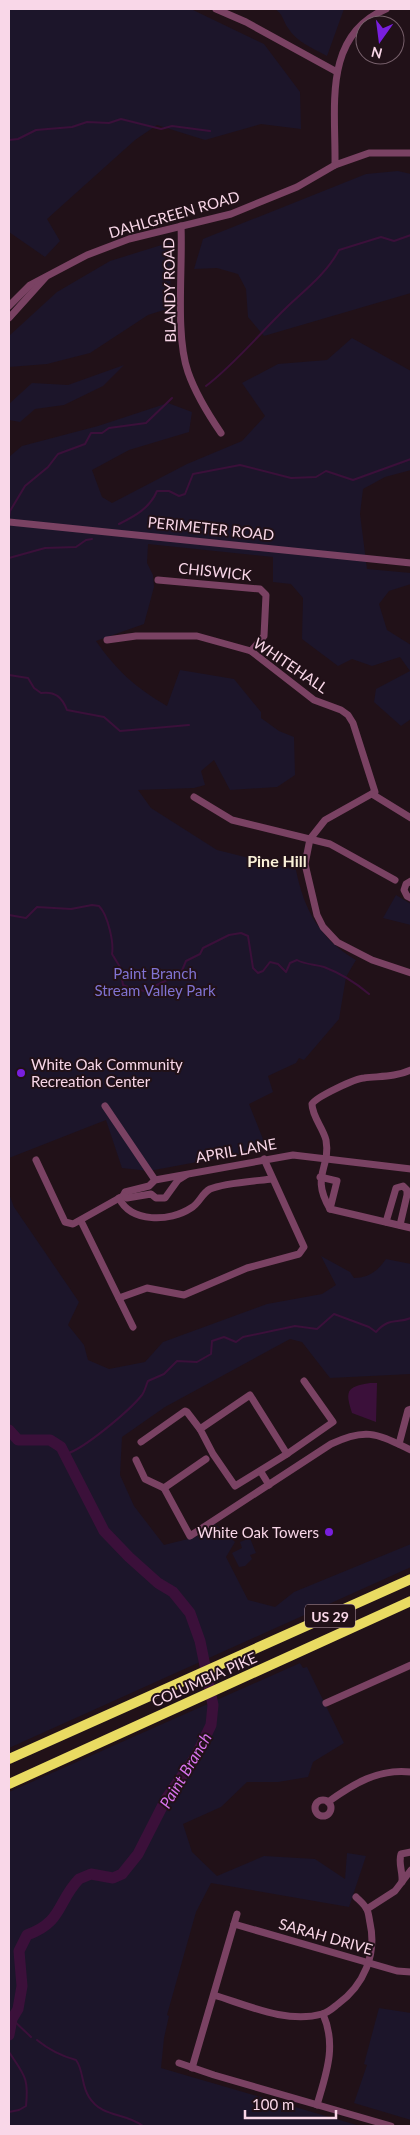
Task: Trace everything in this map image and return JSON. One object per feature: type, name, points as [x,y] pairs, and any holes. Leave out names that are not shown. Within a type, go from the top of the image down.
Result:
[{"type":"highway","name":"COLUMBIA PIKE","points":[[9,1760],[411,1579]]},
{"type":"highway","name":"COLUMBIA PIKE","points":[[9,1784],[411,1601]]},
{"type":"street","points":[[216,9],[246,22],[337,72]]},
{"type":"street","points":[[335,166],[337,72],[342,52],[351,36],[365,20],[386,9]]},
{"type":"street","name":"DAHLGREEN ROAD","points":[[9,306],[30,285],[48,274],[87,255],[128,239],[231,214],[297,187],[335,166],[369,153],[411,153]]},
{"type":"street","name":"BLANDY ROAD","points":[[181,226],[182,338],[188,371],[202,403],[221,434]]},
{"type":"street","name":"DAHLGREEN ROAD","points":[[9,318],[48,274]]},
{"type":"street","name":"PERIMETER ROAD","points":[[9,522],[411,563]]},
{"type":"street","name":"CHISWICK","points":[[158,580],[260,590],[266,595],[264,636],[252,651]]},
{"type":"street","name":"WHITEHALL","points":[[106,640],[136,636],[197,636],[252,651],[314,700],[348,715],[353,724],[373,793]]},
{"type":"street","points":[[411,818],[373,793],[325,820],[310,839],[306,864],[317,916],[323,927],[337,942],[372,960],[411,973]]},
{"type":"street","points":[[194,798],[232,820],[297,838],[330,844],[395,880]]},
{"type":"street","points":[[411,881],[406,884],[404,890],[406,896],[411,898]]},
{"type":"street","points":[[411,1070],[398,1076],[362,1078],[320,1095],[314,1100],[312,1109],[326,1140],[325,1158],[320,1177],[321,1194],[330,1209],[411,1228]]},
{"type":"street","points":[[36,1160],[65,1222],[73,1224],[81,1221],[121,1197],[127,1198],[150,1190],[155,1180],[106,1106]]},
{"type":"street","name":"APRIL LANE","points":[[155,1180],[293,1155],[411,1169]]},
{"type":"street","points":[[119,1298],[147,1288],[184,1295],[247,1268],[299,1254],[304,1247],[264,1159]]},
{"type":"street","points":[[150,1190],[156,1198],[165,1198],[178,1180],[191,1172]]},
{"type":"street","points":[[320,1177],[337,1180],[330,1209]]},
{"type":"street","points":[[121,1197],[124,1207],[133,1214],[159,1218],[182,1213],[193,1208],[210,1189],[272,1179]]},
{"type":"street","points":[[386,1222],[396,1188],[403,1186],[407,1192],[400,1225]]},
{"type":"street","points":[[81,1221],[133,1327]]},
{"type":"street","points":[[141,1442],[185,1411],[200,1430],[210,1456],[235,1486],[261,1472],[333,1422],[304,1381]]},
{"type":"street","points":[[200,1430],[250,1395],[287,1454]]},
{"type":"street","points":[[399,1444],[408,1410],[411,1409]]},
{"type":"street","points":[[136,1460],[145,1479],[164,1488],[190,1536],[331,1444],[348,1436],[370,1434],[411,1450]]},
{"type":"street","points":[[164,1488],[210,1456]]},
{"type":"street","points":[[261,1472],[269,1485]]},
{"type":"street","points":[[326,1703],[411,1665]]},
{"type":"street","points":[[328,1802],[349,1787],[372,1776],[386,1772],[411,1772]]},
{"type":"street","points":[[402,1883],[403,1874],[399,1860],[401,1854],[411,1852]]},
{"type":"street","points":[[367,1909],[385,1899],[402,1883],[411,1870]]},
{"type":"street","points":[[214,1995],[292,2016],[323,2014],[350,1994],[364,1974],[369,1962],[372,1932],[367,1909],[356,1897]]},
{"type":"street","points":[[192,2068],[237,1914]]},
{"type":"street","name":"SARAH DRIVE","points":[[234,1924],[398,1971],[411,1972]]},
{"type":"street","points":[[317,2105],[331,2056],[332,2041],[323,2014]]},
{"type":"street","points":[[179,2063],[392,2126]]},
{"type":"green space","points":[[9,9],[191,9],[264,44],[300,92],[301,129],[261,124],[205,140],[157,125],[135,140],[47,219],[60,241],[45,257],[9,232]]},
{"type":"green space","points":[[275,9],[344,9],[327,56],[296,37],[288,28],[280,13]]},
{"type":"green space","points":[[398,171],[411,174],[411,293],[264,336],[248,317],[246,289],[238,274],[217,268],[194,269],[203,239],[366,174]]},
{"type":"green space","points":[[171,242],[170,308],[148,315],[90,353],[47,364],[9,367],[9,336],[57,292],[110,261]]},
{"type":"green space","name":"Paint Branch Stream Valley Park","points":[[352,338],[411,371],[411,470],[385,477],[363,489],[360,514],[367,569],[411,573],[411,584],[389,591],[379,604],[387,630],[411,645],[411,719],[401,726],[374,702],[376,689],[410,671],[400,657],[372,666],[352,659],[338,666],[302,639],[303,598],[291,584],[273,582],[273,557],[148,544],[147,563],[153,575],[154,587],[144,624],[96,641],[127,678],[167,706],[180,670],[234,679],[261,712],[261,718],[279,731],[294,737],[295,775],[277,787],[230,790],[214,760],[201,771],[205,785],[194,788],[138,790],[151,808],[217,850],[296,870],[309,911],[323,933],[343,952],[356,960],[346,977],[339,1019],[304,1060],[299,1058],[296,1063],[268,1076],[273,1092],[249,1104],[267,1149],[149,1171],[122,1168],[106,1120],[9,1158],[9,457],[22,446],[98,426],[168,403],[192,412],[189,432],[129,450],[92,470],[102,497],[112,503],[187,464],[242,441],[265,416],[242,383],[278,364],[327,360]]},
{"type":"green space","points":[[124,365],[103,386],[64,405],[35,409],[20,422],[9,420],[9,404],[32,383],[68,385]]},
{"type":"green space","points":[[396,895],[411,904],[411,925],[383,918]]},
{"type":"green space","points":[[9,1194],[14,1207],[79,1302],[68,1325],[84,1345],[88,1360],[109,1369],[145,1362],[163,1342],[267,1304],[322,1294],[336,1285],[321,1256],[350,1272],[354,1278],[364,1277],[372,1273],[386,1259],[411,1264],[411,1374],[330,1378],[302,1342],[290,1339],[165,1407],[122,1437],[120,1475],[134,1506],[164,1545],[196,1537],[214,1523],[235,1542],[226,1557],[248,1600],[275,1607],[294,1592],[411,1544],[411,1567],[9,1748]]},
{"type":"green space","points":[[250,1538],[256,1553],[250,1555],[252,1559],[245,1566],[239,1567],[232,1553],[242,1548],[240,1542]]},
{"type":"green space","points":[[300,1663],[303,1668],[307,1667],[344,1743],[313,1762],[308,1777],[278,1782],[247,1782],[221,1807],[183,1824],[192,1852],[217,1876],[264,1856],[315,1859],[345,1879],[347,1853],[366,1856],[349,1907],[211,1883],[196,1912],[167,2015],[169,2016],[164,2038],[161,2068],[360,2126],[9,2126],[9,1792]]},
{"type":"green space","points":[[379,2008],[411,2013],[411,2120],[354,2103],[367,2065],[364,2064]]},
{"type":"shaded area","points":[[377,1383],[376,1422],[352,1413],[348,1400],[349,1391],[352,1388]]},
{"type":"waterway","points":[[9,140],[18,139],[36,130],[72,127],[87,122],[109,123],[121,119],[161,129],[172,126],[210,131]]},
{"type":"waterway","points":[[206,386],[228,368],[315,281],[339,250],[381,237],[394,241],[411,235]]},
{"type":"waterway","points":[[9,517],[10,511],[25,486],[48,467],[58,454],[85,444],[91,433],[102,433],[109,428],[146,423],[172,398]]},
{"type":"waterway","points":[[119,524],[146,507],[157,491],[169,491],[179,496],[185,494],[193,474],[240,465],[291,478],[316,477],[326,471],[353,480],[411,459]]},
{"type":"waterway","points":[[9,558],[45,548],[76,547],[86,540],[92,539]]},
{"type":"waterway","points":[[9,675],[28,678],[34,688],[41,693],[50,693],[57,696],[67,710],[104,717],[120,731],[189,725]]},
{"type":"waterway","points":[[9,915],[26,918],[37,907],[71,909],[92,905],[99,906],[108,922],[112,954],[120,967],[123,985],[133,989],[145,991],[181,973],[186,961],[200,954],[203,948],[229,935],[241,933],[248,936],[253,968],[258,973],[263,971],[270,962],[278,964],[286,972],[290,963],[297,960],[336,972],[369,994]]},
{"type":"waterway","points":[[66,1454],[84,1445],[117,1419],[142,1395],[148,1381],[164,1374],[177,1361],[197,1362],[211,1354],[212,1341],[224,1337],[236,1342],[243,1337],[295,1326],[317,1329],[334,1314],[369,1327],[376,1332],[385,1324],[411,1318]]},
{"type":"waterway","name":"Paint Branch","points":[[9,1430],[18,1440],[50,1440],[61,1447],[104,1531],[158,1583],[173,1592],[190,1613],[200,1641],[213,1705],[211,1725],[196,1756],[166,1799],[138,1854],[122,1874],[113,1878],[91,1874],[79,1879],[53,1918],[39,1930],[27,1935],[19,1951],[22,1986],[18,2009],[12,2019],[9,2035]]},
{"type":"waterway","points":[[12,2019],[31,2037]]},
{"type":"waterway","points":[[37,2040],[55,2052],[76,2060],[79,2064],[86,2092],[94,2104],[107,2112],[143,2126]]},
{"type":"waterway","points":[[9,2052],[24,2077],[27,2089],[26,2106],[9,2112]]},
{"type":"place","name":"White Oak Community Recreation Center","points":[[21,1073]]},
{"type":"place","name":"White Oak Towers","points":[[329,1532]]},
{"type":"district","name":"Pine Hill","points":[[277,860]]}]
